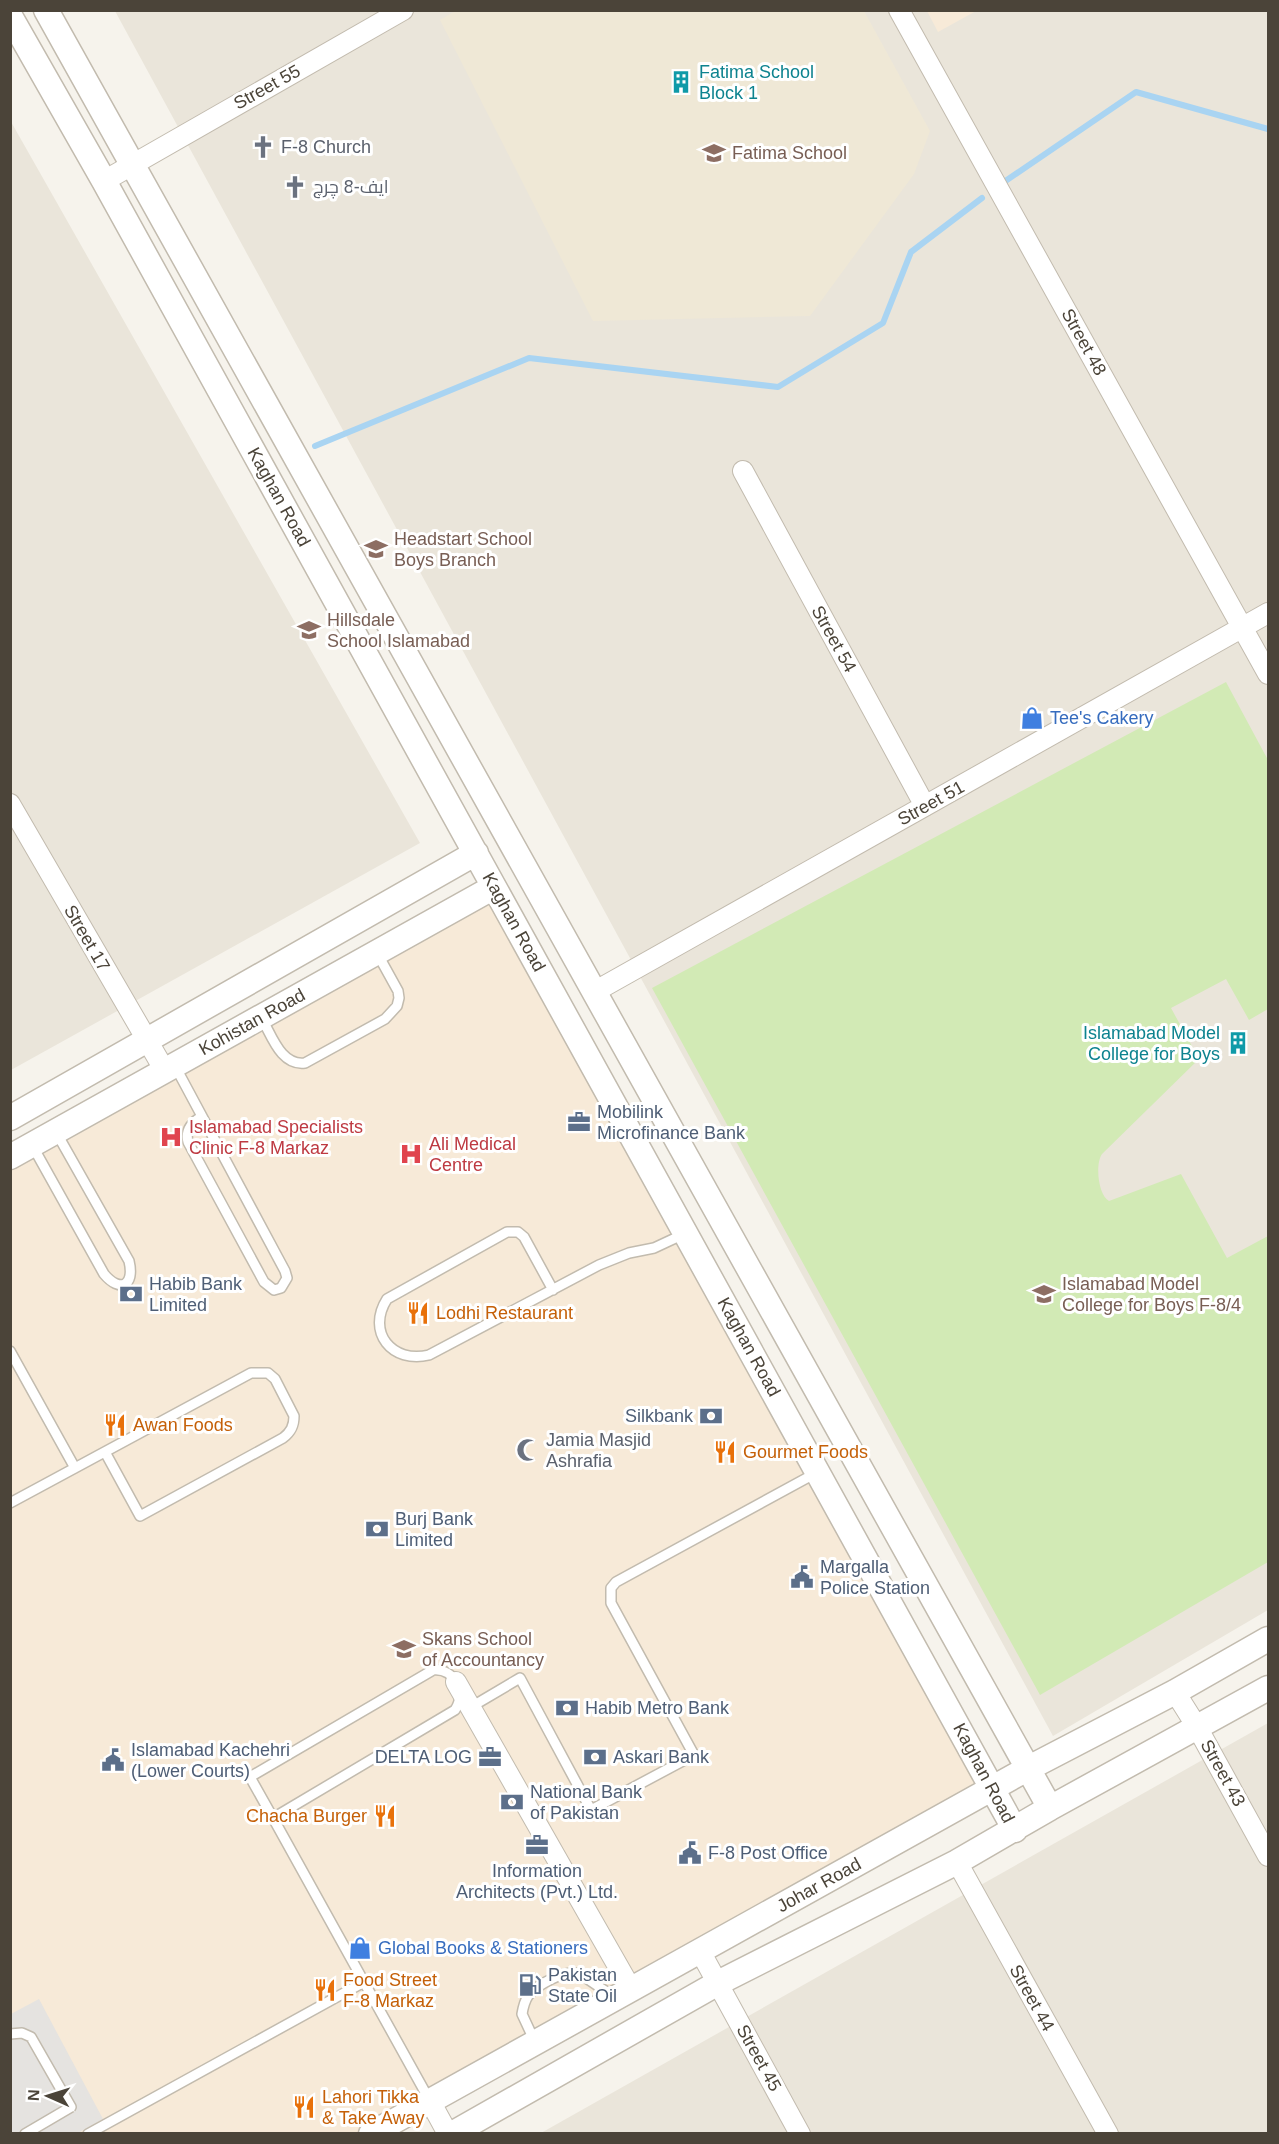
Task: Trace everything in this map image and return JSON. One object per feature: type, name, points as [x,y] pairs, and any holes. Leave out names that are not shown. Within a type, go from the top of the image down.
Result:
[{"type":"street","name":"Kaghan Road","points":[[46,10],[1050,1808]]},
{"type":"street","name":"Street 48","points":[[899,10],[1269,674]]},
{"type":"street","name":"Street 55","points":[[104,181],[395,12]]},
{"type":"street","name":"Kaghan Road","points":[[10,16],[104,181],[1015,1830]]},
{"type":"street","name":"Street 54","points":[[743,471],[925,806]]},
{"type":"street","name":"Street 51","points":[[594,992],[1269,613]]},
{"type":"street","name":"Street 17","points":[[10,804],[147,1042],[170,1068]]},
{"type":"street","name":"Kohistan Road","points":[[10,1118],[476,853]]},
{"type":"street","name":"Kohistan Road","points":[[10,1157],[494,887]]},
{"type":"street","points":[[688,1236],[722,1222]]},
{"type":"street","points":[[917,1650],[951,1631]]},
{"type":"street","name":"Johar Road","points":[[371,2133],[1028,1768],[1175,1692],[1269,1640]]},
{"type":"street","points":[[456,1682],[625,1992]]},
{"type":"street","points":[[430,2101],[450,2133],[718,1983],[957,1862],[1050,1808],[1269,1688]]},
{"type":"street","name":"Street 43","points":[[1175,1692],[1269,1856]]},
{"type":"street","name":"Street 44","points":[[957,1862],[1108,2133]]},
{"type":"street","name":"Street 45","points":[[700,1951],[800,2133]]},
{"type":"lane","points":[[261,1017],[281,1053],[298,1064],[305,1063],[386,1019],[397,1006],[399,998],[398,991],[377,953]]},
{"type":"lane","points":[[170,1068],[201,1117],[285,1271],[287,1278],[281,1288],[274,1290],[264,1282],[188,1142],[186,1135],[189,1128],[201,1117]]},
{"type":"lane","points":[[32,1145],[104,1274],[111,1283],[119,1286],[126,1283],[132,1270],[129,1262],[56,1132]]},
{"type":"lane","points":[[553,1290],[524,1237],[518,1232],[507,1232],[387,1299],[380,1314],[380,1329],[393,1351],[407,1357],[419,1358],[429,1355],[615,1258],[688,1236]]},
{"type":"lane","points":[[10,1351],[75,1468]]},
{"type":"lane","points":[[10,1503],[105,1452],[252,1374],[258,1372],[268,1373],[275,1379],[294,1416],[290,1432],[283,1438],[140,1516],[105,1452]]},
{"type":"lane","points":[[471,1707],[520,1678],[591,1810],[694,1755],[611,1603],[611,1587],[616,1582],[818,1471]]},
{"type":"lane","points":[[273,1818],[455,1710],[460,1702],[461,1693],[449,1673],[441,1669],[433,1670],[250,1777],[430,2101]]},
{"type":"lane","points":[[535,2042],[523,2019],[523,2006],[532,1991],[560,1975],[576,1973],[599,1989],[613,1995],[625,1992]]},
{"type":"lane","points":[[88,2133],[364,1982]]},
{"type":"lane","points":[[10,2034],[22,2033],[31,2037],[71,2107],[25,2133]]},
{"type":"shaded area","name":"Fatima School","points":[[457,10],[864,11],[930,131],[914,174],[810,316],[593,321],[440,20]]},
{"type":"shaded area","points":[[115,11],[1268,11],[1268,1610],[1053,1736]]},
{"type":"shaded area","points":[[927,11],[976,11],[938,32]]},
{"type":"shaded area","points":[[10,120],[420,843],[11,1070],[10,1070]]},
{"type":"shaded area","points":[[494,887],[992,1788],[371,2133],[11,2133],[10,1157]]},
{"type":"shaded area","points":[[1268,1723],[1268,2133],[541,2133]]},
{"type":"shaded area","points":[[39,1999],[103,2119],[78,2133],[11,2134],[11,2014]]},
{"type":"green space","name":"Islamabad Model College for Boys F-8/4","points":[[1226,682],[1268,760],[1268,1009],[1249,1020],[1226,979],[1171,1008],[1199,1059],[1102,1154],[1098,1172],[1102,1193],[1109,1201],[1181,1174],[1227,1258],[1268,1236],[1268,1562],[1040,1695],[652,988]]},
{"type":"waterway","points":[[1004,182],[1136,92],[1268,129]]},
{"type":"waterway","points":[[315,446],[529,358],[778,387],[883,323],[911,252],[982,198]]},
{"type":"place","name":"Fatima School Block 1","points":[[681,82]]},
{"type":"place","name":"F-8 Church","points":[[263,147]]},
{"type":"place","name":"Fatima School","points":[[714,153]]},
{"type":"place","name":"ایف-8 چرچ","points":[[295,187]]},
{"type":"place","name":"Headstart School Boys Branch","points":[[376,549]]},
{"type":"place","name":"Hillsdale School Islamabad","points":[[309,630]]},
{"type":"place","name":"Tee's Cakery","points":[[1032,718]]},
{"type":"place","name":"Islamabad Model College for Boys","points":[[1238,1043]]},
{"type":"place","name":"Mobilink Microfinance Bank","points":[[579,1122]]},
{"type":"place","name":"Islamabad Specialists Clinic F-8 Markaz","points":[[171,1137]]},
{"type":"place","name":"Ali Medical Centre","points":[[411,1154]]},
{"type":"place","name":"Habib Bank Limited","points":[[131,1294]]},
{"type":"place","name":"Islamabad Model College for Boys F-8/4","points":[[1044,1294]]},
{"type":"place","name":"Lodhi Restaurant","points":[[418,1313]]},
{"type":"place","name":"Silkbank","points":[[711,1416]]},
{"type":"place","name":"Awan Foods","points":[[115,1425]]},
{"type":"place","name":"Jamia Masjid Ashrafia","points":[[528,1450]]},
{"type":"place","name":"Gourmet Foods","points":[[725,1452]]},
{"type":"place","name":"Burj Bank Limited","points":[[377,1529]]},
{"type":"place","name":"Margalla Police Station","points":[[802,1577]]},
{"type":"place","name":"Skans School of Accountancy","points":[[404,1649]]},
{"type":"place","name":"Habib Metro Bank","points":[[567,1708]]},
{"type":"place","name":"DELTA LOG","points":[[490,1757]]},
{"type":"place","name":"Askari Bank","points":[[595,1757]]},
{"type":"place","name":"Islamabad Kachehri (Lower Courts)","points":[[113,1760]]},
{"type":"place","name":"National Bank of Pakistan","points":[[512,1802]]},
{"type":"place","name":"Chacha Burger","points":[[385,1816]]},
{"type":"place","name":"Information Architects (Pvt.) Ltd.","points":[[537,1845]]},
{"type":"place","name":"F-8 Post Office","points":[[690,1853]]},
{"type":"place","name":"Global Books & Stationers","points":[[360,1948]]},
{"type":"place","name":"Pakistan State Oil","points":[[530,1985]]},
{"type":"place","name":"Food Street F-8 Markaz","points":[[325,1990]]},
{"type":"place","name":"Lahori Tikka & Take Away","points":[[304,2107]]}]
